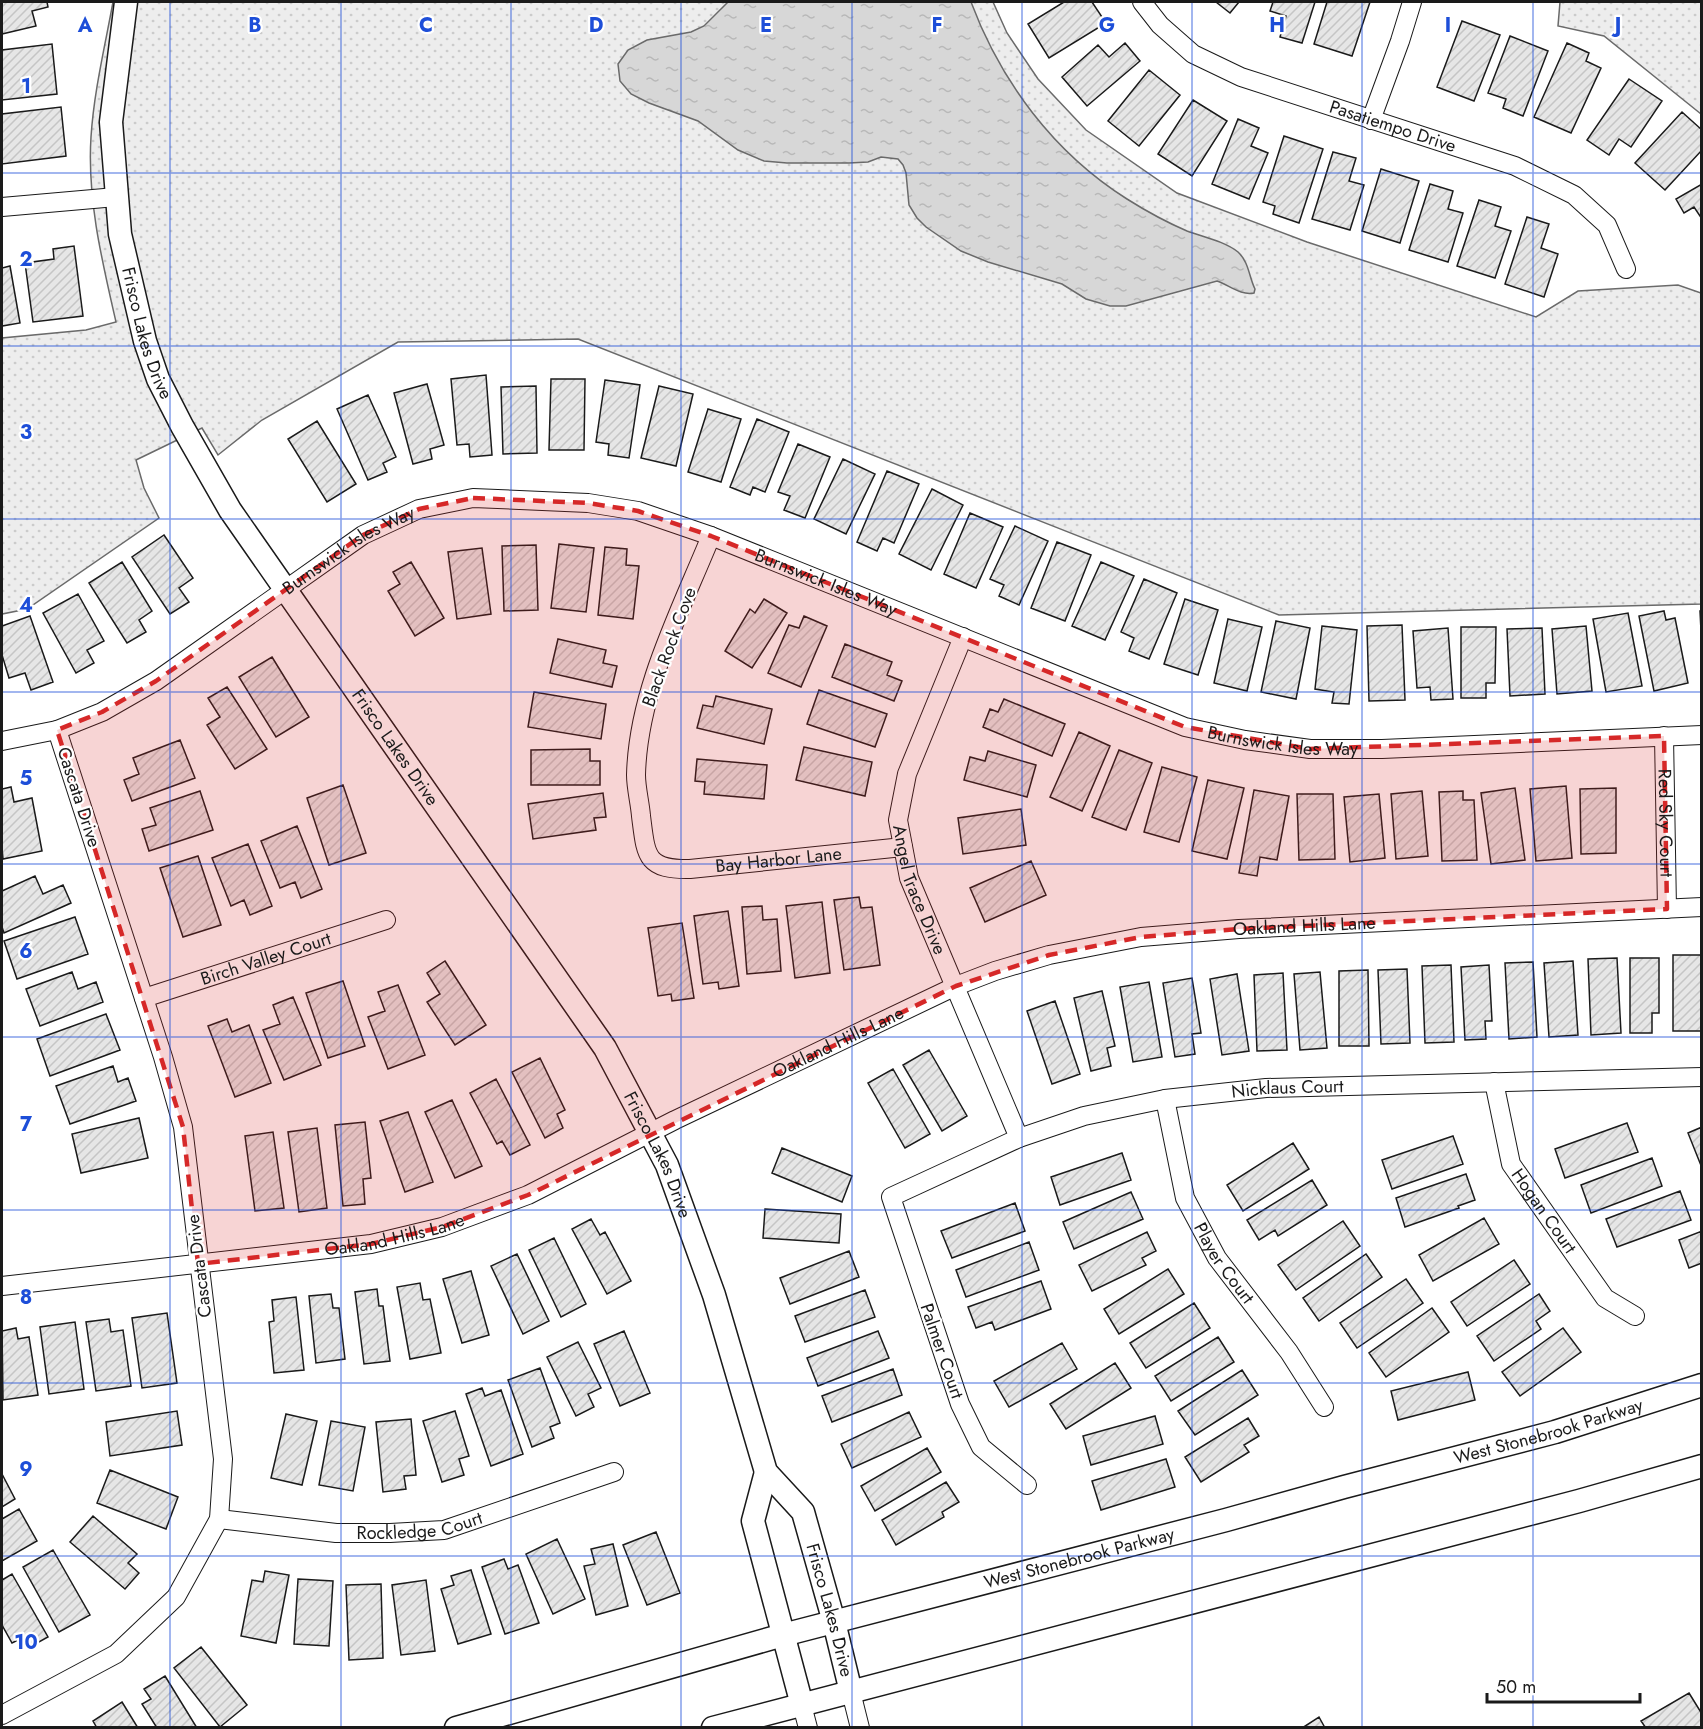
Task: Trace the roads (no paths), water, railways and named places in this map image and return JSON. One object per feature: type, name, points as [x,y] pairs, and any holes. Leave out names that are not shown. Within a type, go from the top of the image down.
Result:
[{"type":"street","name":"Frisco Lakes Drive","points":[[126,2],[111,122],[116,197],[120,234],[146,341],[158,379],[230,510],[605,1048],[667,1165],[714,1295],[766,1472],[803,1512],[834,1622],[860,1728]]},
{"type":"street","name":"Pasatiempo Drive","points":[[1142,2],[1160,25],[1193,54],[1241,77],[1515,166],[1574,195],[1607,225],[1626,269]]},
{"type":"street","points":[[1371,120],[1412,2]]},
{"type":"street","points":[[2,207],[116,197]]},
{"type":"street","name":"Burnswick Isles Way","points":[[2,741],[57,730],[102,712],[156,681],[363,535],[419,509],[473,498],[588,503],[638,512],[711,536],[1185,727],[1245,740],[1299,747],[1382,749],[1701,735]]},
{"type":"street","name":"Black Rock Cove","points":[[656,864],[646,851],[636,776],[645,704],[659,663],[711,536]]},
{"type":"street","name":"Angel Trace Drive","points":[[963,637],[906,774],[898,820],[909,878],[1019,1138]]},
{"type":"street","name":"Cascata Drive","points":[[2,1715],[116,1654],[176,1597],[219,1519],[223,1459],[183,1127],[144,998],[57,730]]},
{"type":"street","name":"Red Sky Court","points":[[1664,736],[1667,909]]},
{"type":"street","name":"Bay Harbor Lane","points":[[656,864],[671,869],[690,869],[903,847]]},
{"type":"street","name":"Oakland Hills Lane","points":[[2,1286],[371,1244],[442,1227],[528,1195],[650,1133],[956,986],[995,971],[1049,955],[1142,937],[1239,929],[1701,907]]},
{"type":"street","name":"Birch Valley Court","points":[[144,998],[386,920]]},
{"type":"street","name":"Nicklaus Court","points":[[891,1197],[1019,1138],[1084,1116],[1165,1099],[1266,1088],[1701,1077]]},
{"type":"street","name":"Hogan Court","points":[[1494,1082],[1511,1164],[1605,1298],[1635,1316]]},
{"type":"street","name":"Player Court","points":[[1165,1099],[1185,1198],[1217,1258],[1289,1352],[1324,1407]]},
{"type":"street","name":"Palmer Court","points":[[891,1197],[960,1404],[981,1447],[1027,1485]]},
{"type":"street","name":"West Stonebrook Parkway","points":[[456,1728],[783,1635],[1226,1521],[1355,1484],[1555,1432],[1701,1385]]},
{"type":"street","points":[[713,1728],[1579,1501],[1701,1466]]},
{"type":"street","name":"Rockledge Court","points":[[219,1519],[336,1533],[444,1530],[614,1472]]},
{"type":"street","points":[[766,1472],[753,1521],[808,1728]]},
{"type":"water","points":[[728,2],[971,2],[983,32],[1014,87],[1053,138],[1101,181],[1134,203],[1179,228],[1220,242],[1238,252],[1247,265],[1255,289],[1254,293],[1240,292],[1217,281],[1126,306],[1110,306],[1086,299],[1062,284],[988,262],[961,251],[926,227],[909,205],[906,173],[898,159],[881,157],[868,162],[849,163],[764,161],[738,150],[698,121],[631,94],[620,81],[618,64],[628,50],[647,40],[691,32],[704,26]]}]
